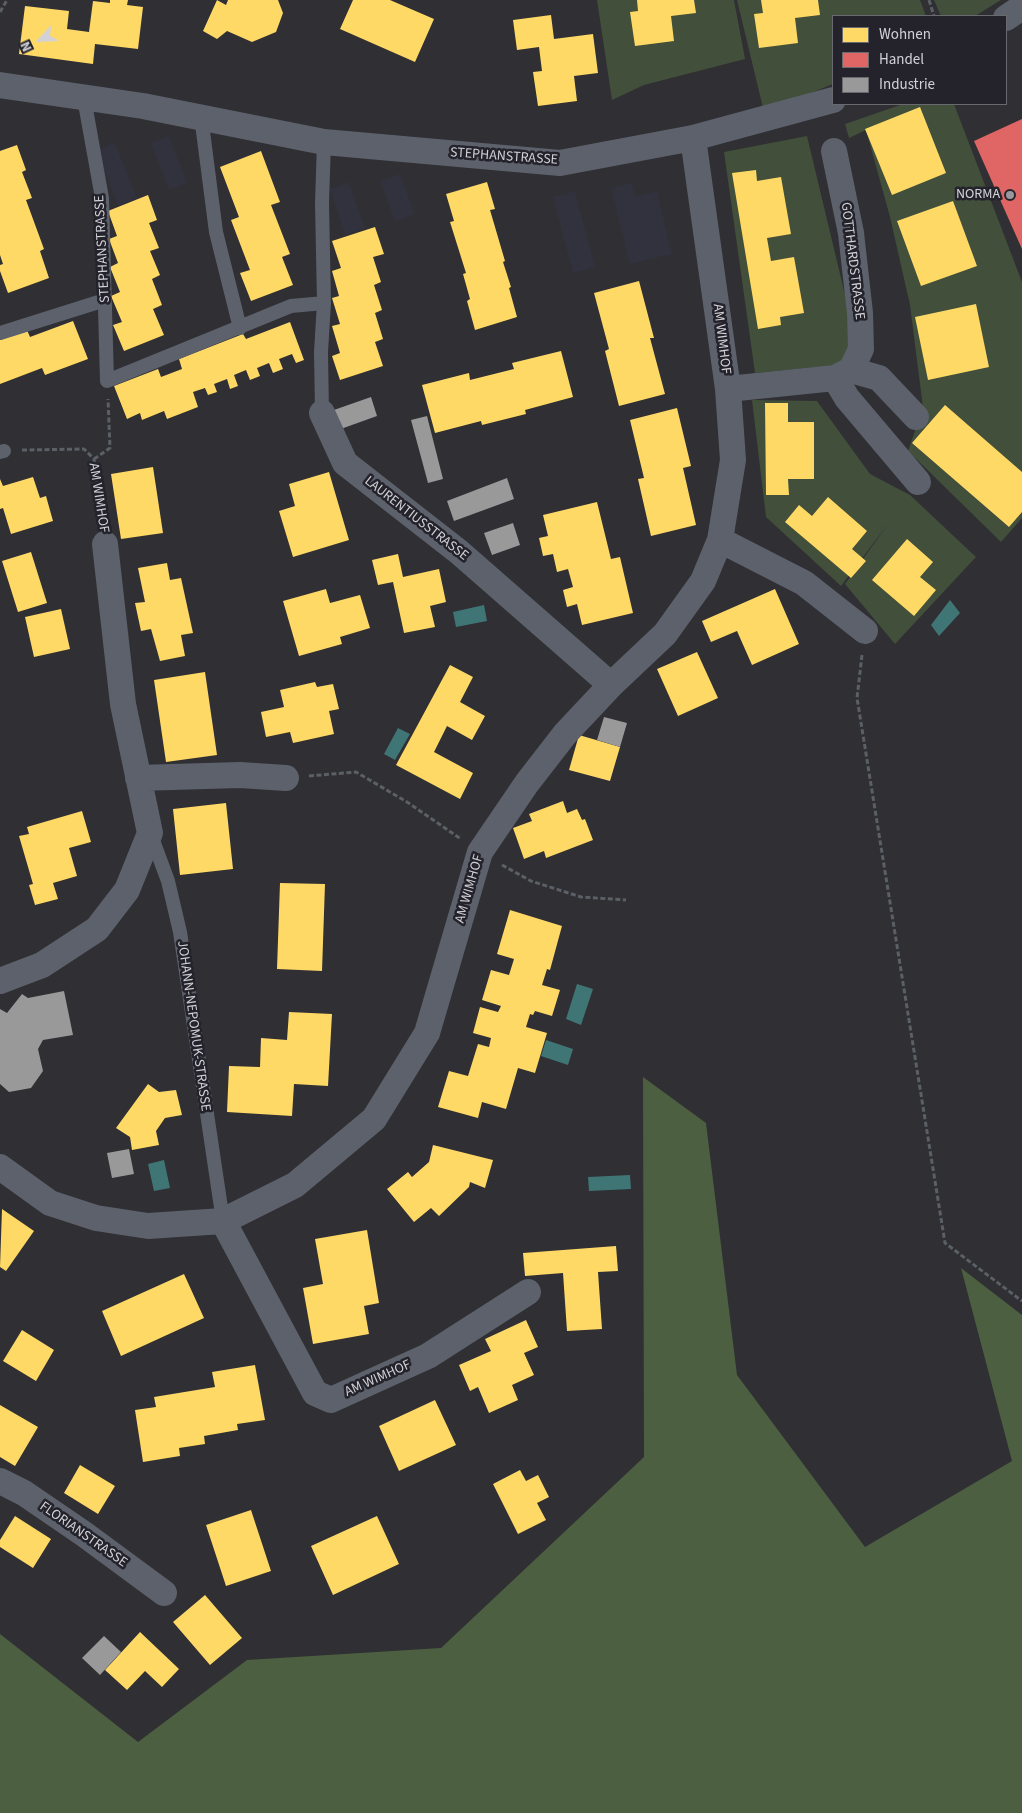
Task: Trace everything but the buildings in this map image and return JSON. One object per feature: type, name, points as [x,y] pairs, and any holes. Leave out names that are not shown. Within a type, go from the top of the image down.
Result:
[{"type":"street","points":[[1007,17],[1022,7]]},
{"type":"street","name":"STEPHANSTRASSE","points":[[0,85],[201,116],[324,142],[560,163],[694,138],[832,100]]},
{"type":"street","name":"AM WIMHOF","points":[[1,1172],[50,1203],[96,1218],[148,1226],[223,1222],[295,1185],[374,1118],[427,1034],[480,852],[527,782],[565,734],[611,685],[665,634],[703,581],[720,540],[733,460],[728,389],[694,138]]},
{"type":"street","name":"GOTTHARDSTRASSE","points":[[834,151],[851,233],[860,313],[861,349],[843,374]]},
{"type":"street","points":[[728,389],[843,374],[879,378],[916,417]]},
{"type":"street","points":[[843,374],[847,398],[918,482]]},
{"type":"street","name":"LAURENTIUSSTRASSE","points":[[322,413],[344,463],[459,552],[611,685]]},
{"type":"street","points":[[720,540],[804,584],[865,631]]},
{"type":"street","name":"JOHANN-NEPOMUK-STRASSE","points":[[105,544],[123,704],[150,833]]},
{"type":"street","points":[[138,778],[240,775],[286,778]]},
{"type":"street","points":[[0,981],[42,965],[97,929],[127,890],[150,833]]},
{"type":"street","name":"AM WIMHOF","points":[[223,1222],[315,1393],[331,1400],[428,1356],[528,1292]]},
{"type":"street","name":"FLORIANSTRASSE","points":[[0,1481],[24,1493],[84,1534],[164,1593]]},
{"type":"lane","name":"STEPHANSTRASSE","points":[[84,98],[102,198],[107,380]]},
{"type":"lane","points":[[201,116],[216,232],[240,328]]},
{"type":"lane","name":"LAURENTIUSSTRASSE","points":[[322,413],[321,352],[324,304],[322,203],[324,142]]},
{"type":"lane","points":[[0,333],[105,300]]},
{"type":"lane","points":[[107,380],[291,306],[324,304]]},
{"type":"lane","name":"JOHANN-NEPOMUK-STRASSE","points":[[150,833],[168,881],[180,932],[223,1222]]},
{"type":"path","points":[[0,12],[7,0]]},
{"type":"path","points":[[928,0],[934,15]]},
{"type":"path","points":[[94,459],[110,448],[107,380]]},
{"type":"path","name":"AM WIMHOF","points":[[2,451],[66,448],[84,450],[94,459],[105,544]]},
{"type":"path","points":[[865,631],[857,698],[945,1243],[1022,1301]]},
{"type":"path","points":[[286,778],[356,772],[407,802],[480,852],[531,881],[581,897],[626,900]]},
{"type":"shaded area","points":[[169,136],[187,183],[169,190],[151,143]]},
{"type":"shaded area","points":[[115,143],[137,198],[118,206],[96,150]]},
{"type":"shaded area","points":[[400,174],[415,214],[395,222],[380,181]]},
{"type":"shaded area","points":[[349,182],[365,228],[345,235],[330,189]]},
{"type":"shaded area","points":[[632,183],[635,197],[657,191],[672,254],[630,264],[611,188]]},
{"type":"shaded area","points":[[575,191],[595,267],[573,273],[553,197]]},
{"type":"green space","points":[[597,0],[734,0],[745,59],[644,85],[612,100]]},
{"type":"green space","points":[[737,0],[920,0],[926,15],[832,15],[832,84],[764,112]]},
{"type":"green space","points":[[934,0],[1001,0],[977,15],[941,15]]},
{"type":"green space","points":[[900,105],[954,105],[1022,282],[1022,518],[1001,542],[908,451],[923,408],[910,305],[890,217],[866,130],[849,138],[845,124]]},
{"type":"green space","points":[[807,136],[852,324],[848,364],[755,373],[724,152]]},
{"type":"green space","points":[[752,400],[817,401],[870,474],[910,495],[976,557],[895,644],[845,584],[888,524],[841,586],[766,517]]},
{"type":"green space","points":[[643,1077],[706,1123],[737,1375],[865,1547],[1012,1461],[961,1268],[1022,1315],[1022,1813],[0,1813],[0,1634],[138,1742],[247,1660],[441,1648],[644,1457]]},
{"type":"water","points":[[950,600],[960,613],[939,636],[931,625]]},
{"type":"water","points":[[484,605],[487,621],[456,627],[453,612]]},
{"type":"water","points":[[398,728],[410,734],[395,760],[384,754]]},
{"type":"water","points":[[577,984],[593,989],[581,1025],[566,1019]]},
{"type":"water","points":[[546,1040],[573,1049],[568,1065],[541,1056]]},
{"type":"water","points":[[164,1160],[170,1188],[154,1191],[148,1164]]},
{"type":"water","points":[[630,1175],[631,1189],[589,1191],[588,1177]]},
{"type":"place","name":"NORMA","points":[[1010,195]]}]
